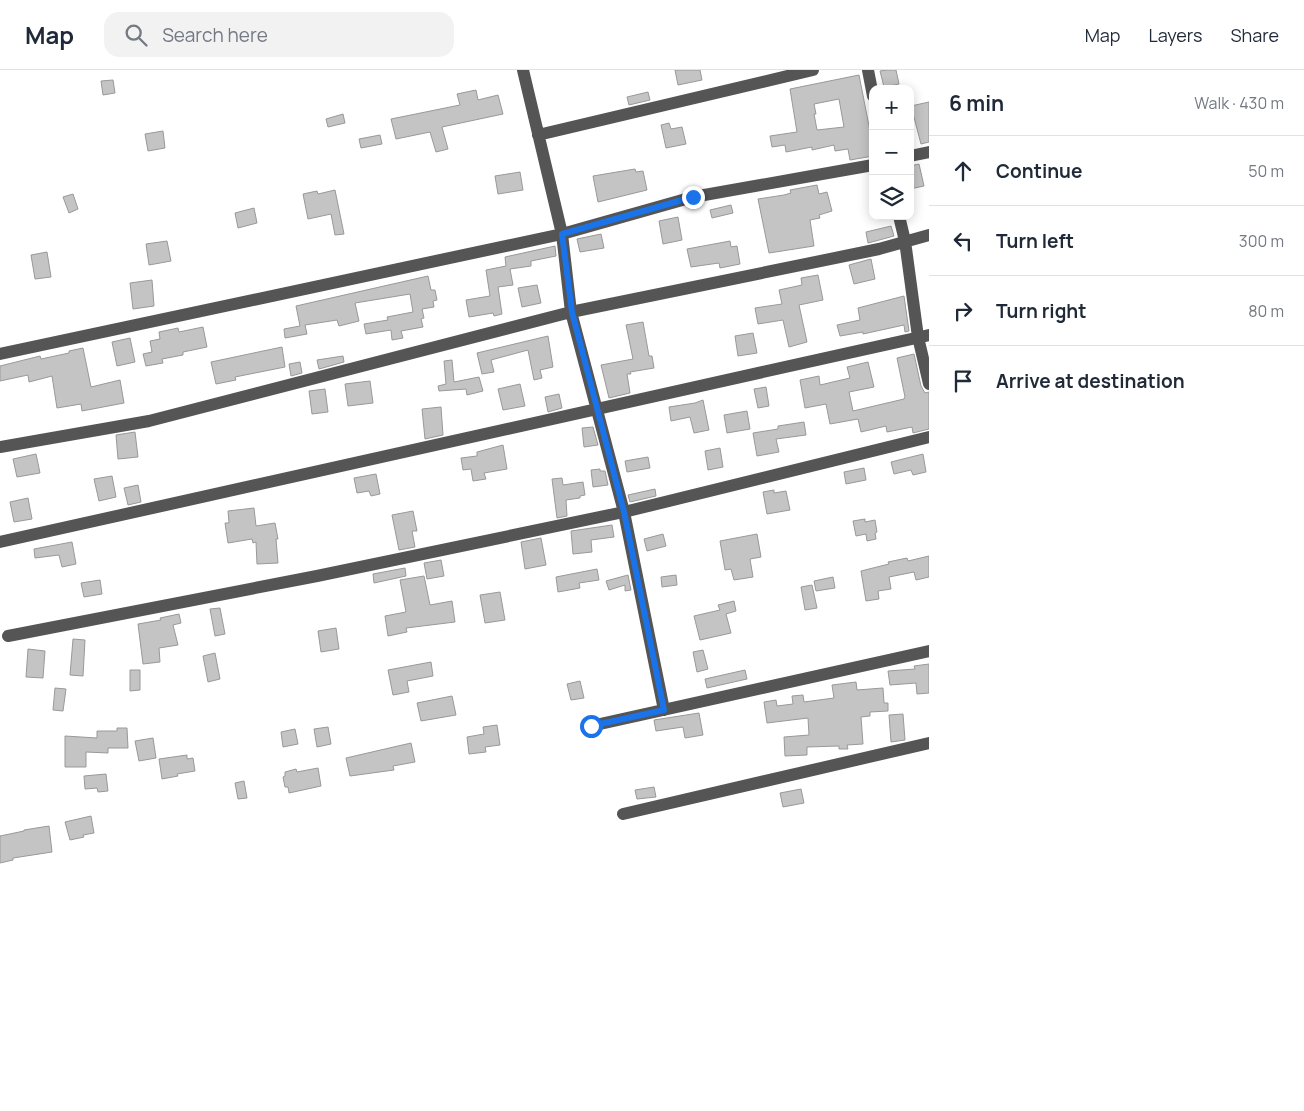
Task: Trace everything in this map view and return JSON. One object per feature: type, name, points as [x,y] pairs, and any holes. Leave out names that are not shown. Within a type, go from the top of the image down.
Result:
[{"type":"street","points":[[523,70],[562,234],[572,312],[624,512],[664,710]]},
{"type":"street","points":[[538,135],[813,70]]},
{"type":"street","points":[[868,70],[871,85]]},
{"type":"street","points":[[914,155],[929,152]]},
{"type":"street","points":[[0,354],[562,234],[693,197],[869,165]]},
{"type":"street","points":[[900,220],[924,336],[929,384]]},
{"type":"street","points":[[0,447],[150,421],[572,312],[879,249],[929,235]]},
{"type":"street","points":[[0,542],[924,336]]},
{"type":"street","points":[[8,636],[317,576],[624,512],[929,437]]},
{"type":"street","points":[[591,726],[929,651]]},
{"type":"street","points":[[623,814],[929,743]]},
{"type":"building","points":[[675,70],[700,70],[702,80],[678,85]]},
{"type":"building","points":[[896,70],[899,84],[884,85],[880,71]]},
{"type":"building","points":[[859,75],[869,126],[869,157],[850,160],[848,149],[835,151],[834,145],[812,150],[812,147],[786,152],[785,145],[772,147],[770,136],[797,132],[790,89]],"holes":[[[839,99],[844,127],[817,130],[814,104]]]},
{"type":"building","points":[[113,80],[115,93],[103,95],[101,81]]},
{"type":"building","points":[[476,90],[478,100],[498,95],[503,114],[442,127],[448,149],[436,152],[430,132],[396,139],[391,119],[460,105],[457,94]]},
{"type":"building","points":[[648,92],[650,100],[629,105],[627,97]]},
{"type":"building","points":[[929,102],[929,142],[921,144],[914,117],[914,105]]},
{"type":"building","points":[[343,114],[345,123],[328,127],[326,119]]},
{"type":"building","points":[[669,123],[671,129],[682,127],[686,144],[666,148],[661,125]]},
{"type":"building","points":[[163,131],[165,148],[148,151],[145,134]]},
{"type":"building","points":[[380,135],[382,144],[361,148],[359,139]]},
{"type":"building","points":[[919,164],[924,186],[914,188],[914,165]]},
{"type":"building","points":[[635,169],[636,172],[643,171],[647,190],[598,202],[593,176]]},
{"type":"building","points":[[520,172],[523,190],[498,194],[495,176]]},
{"type":"building","points":[[817,185],[819,194],[827,192],[832,211],[819,215],[820,218],[810,220],[814,246],[769,253],[758,199],[784,195],[791,193],[790,190]]},
{"type":"building","points":[[335,190],[344,234],[335,235],[331,214],[308,219],[303,194],[317,191],[318,194]]},
{"type":"building","points":[[73,194],[78,209],[69,213],[63,197]]},
{"type":"building","points":[[731,205],[733,213],[712,218],[710,210]]},
{"type":"building","points":[[254,208],[257,223],[238,228],[235,213]]},
{"type":"building","points":[[678,217],[682,240],[663,244],[659,221]]},
{"type":"building","points":[[891,226],[894,236],[868,243],[866,232]]},
{"type":"building","points":[[601,234],[604,248],[580,252],[577,239]]},
{"type":"building","points":[[167,241],[171,261],[149,265],[146,244]]},
{"type":"building","points":[[730,241],[731,247],[737,246],[740,264],[720,268],[719,263],[691,267],[687,249]]},
{"type":"building","points":[[555,246],[556,256],[531,261],[531,266],[510,269],[513,285],[498,287],[502,314],[494,316],[493,313],[469,317],[466,300],[490,296],[486,270],[506,266],[505,257]]},
{"type":"building","points":[[47,252],[51,277],[35,279],[31,255]]},
{"type":"building","points":[[871,259],[875,279],[854,284],[849,265]]},
{"type":"building","points":[[818,275],[823,300],[799,305],[807,342],[789,347],[783,320],[758,324],[755,308],[782,304],[779,290],[802,285],[801,278]]},
{"type":"building","points":[[428,276],[431,290],[435,290],[437,300],[433,301],[434,307],[422,309],[424,318],[421,319],[423,327],[401,331],[403,338],[392,340],[391,330],[366,334],[364,324],[388,320],[387,317],[413,312],[410,294],[355,303],[359,321],[339,326],[337,320],[305,325],[307,334],[285,338],[284,329],[300,326],[296,306]]},
{"type":"building","points":[[152,280],[154,306],[133,309],[130,283]]},
{"type":"building","points":[[537,285],[541,303],[522,307],[518,288]]},
{"type":"building","points":[[904,296],[909,331],[905,332],[904,325],[863,334],[863,332],[840,336],[837,325],[860,320],[858,308]]},
{"type":"building","points":[[643,322],[649,356],[652,356],[654,368],[627,374],[630,393],[609,398],[601,365],[633,359],[626,325]]},
{"type":"building","points":[[203,327],[207,347],[183,352],[183,355],[162,359],[163,363],[146,366],[143,354],[152,352],[150,341],[160,339],[159,332],[178,328],[179,332]]},
{"type":"building","points":[[753,333],[757,353],[738,356],[735,336]]},
{"type":"building","points":[[548,336],[553,367],[540,370],[542,378],[534,380],[528,350],[491,360],[494,372],[482,374],[477,353]]},
{"type":"building","points":[[130,338],[135,362],[117,366],[112,342]]},
{"type":"building","points":[[282,347],[285,367],[235,377],[236,380],[216,384],[211,362]]},
{"type":"building","points":[[83,348],[91,387],[120,380],[124,403],[82,411],[81,404],[57,408],[52,376],[29,382],[28,375],[0,381],[0,366],[40,356],[41,359],[69,353],[69,351]]},
{"type":"building","points":[[914,354],[921,386],[925,393],[929,392],[929,429],[913,433],[912,427],[887,432],[886,426],[861,432],[858,419],[830,424],[826,404],[805,408],[800,380],[819,376],[820,385],[850,378],[847,367],[868,362],[874,387],[849,392],[853,411],[904,399],[897,358]]},
{"type":"building","points":[[343,356],[344,362],[319,369],[317,360]]},
{"type":"building","points":[[452,360],[454,382],[479,377],[483,391],[467,395],[466,389],[439,391],[438,386],[446,384],[444,361]]},
{"type":"building","points":[[300,362],[302,373],[291,376],[289,364]]},
{"type":"building","points":[[370,381],[373,403],[348,406],[345,384]]},
{"type":"building","points":[[520,384],[525,406],[503,410],[498,389]]},
{"type":"building","points":[[766,387],[769,406],[758,408],[754,389]]},
{"type":"building","points":[[325,389],[328,412],[312,414],[309,391]]},
{"type":"building","points":[[559,394],[562,408],[548,412],[545,397]]},
{"type":"building","points":[[703,400],[709,430],[694,433],[690,417],[671,421],[669,407]]},
{"type":"building","points":[[441,407],[443,435],[425,439],[422,409]]},
{"type":"building","points":[[747,411],[750,429],[727,433],[724,415]]},
{"type":"building","points":[[804,422],[806,435],[776,439],[779,452],[757,456],[753,433],[778,429],[778,426]]},
{"type":"building","points":[[593,427],[598,445],[584,447],[582,428]]},
{"type":"building","points":[[135,432],[138,457],[118,459],[116,435]]},
{"type":"building","points":[[503,445],[507,469],[484,473],[486,479],[473,481],[471,469],[463,470],[461,458],[477,456],[477,452]]},
{"type":"building","points":[[720,448],[723,467],[708,470],[705,451]]},
{"type":"building","points":[[36,454],[40,473],[17,477],[13,459]]},
{"type":"building","points":[[923,454],[926,472],[913,475],[911,470],[894,474],[891,462]]},
{"type":"building","points":[[648,457],[650,468],[627,472],[625,461]]},
{"type":"building","points":[[864,468],[866,480],[846,484],[844,472]]},
{"type":"building","points":[[600,469],[600,471],[605,471],[608,485],[593,487],[591,470]]},
{"type":"building","points":[[376,474],[380,494],[371,496],[369,491],[357,493],[354,478]]},
{"type":"building","points":[[112,476],[116,497],[99,501],[94,479]]},
{"type":"building","points":[[562,478],[563,485],[583,482],[585,495],[580,496],[580,498],[566,500],[567,516],[557,518],[552,479]]},
{"type":"building","points":[[138,485],[141,502],[128,505],[124,488]]},
{"type":"building","points":[[655,489],[656,496],[630,502],[628,495]]},
{"type":"building","points":[[774,490],[774,493],[786,491],[790,510],[767,514],[763,492]]},
{"type":"building","points":[[28,498],[32,519],[14,522],[10,502]]},
{"type":"building","points":[[254,508],[256,526],[275,523],[278,539],[276,539],[278,563],[257,564],[256,542],[253,543],[252,539],[228,543],[225,523],[229,523],[228,511]]},
{"type":"building","points":[[413,511],[417,531],[412,531],[415,547],[399,550],[392,515]]},
{"type":"building","points":[[865,519],[865,522],[875,520],[876,539],[867,541],[866,534],[856,536],[853,521]]},
{"type":"building","points":[[612,525],[614,537],[591,540],[592,552],[573,554],[571,531]]},
{"type":"building","points":[[663,534],[666,546],[647,551],[644,539]]},
{"type":"building","points":[[757,534],[761,557],[750,559],[753,577],[734,580],[731,569],[725,570],[720,541]]},
{"type":"building","points":[[541,538],[546,565],[525,569],[521,542]]},
{"type":"building","points":[[72,542],[76,564],[62,567],[59,555],[35,558],[34,549]]},
{"type":"building","points":[[929,556],[929,577],[916,580],[914,572],[889,577],[891,589],[878,591],[879,599],[866,601],[861,571],[889,564],[888,562],[907,558],[908,561]]},
{"type":"building","points":[[441,560],[444,576],[427,579],[424,563]]},
{"type":"building","points":[[405,568],[406,576],[374,583],[373,574]]},
{"type":"building","points":[[597,569],[599,580],[579,583],[580,588],[558,592],[556,577]]},
{"type":"building","points":[[628,575],[631,590],[625,591],[625,585],[609,590],[606,581]]},
{"type":"building","points":[[676,575],[677,585],[662,587],[661,577]]},
{"type":"building","points":[[424,576],[430,605],[452,601],[455,622],[406,628],[407,632],[388,636],[385,616],[406,612],[400,580]]},
{"type":"building","points":[[833,577],[835,588],[816,591],[814,581]]},
{"type":"building","points":[[100,580],[102,594],[84,597],[81,583]]},
{"type":"building","points":[[812,585],[817,608],[805,610],[801,587]]},
{"type":"building","points":[[500,592],[505,620],[485,623],[480,595]]},
{"type":"building","points":[[734,601],[736,611],[726,614],[731,633],[700,640],[694,616],[720,610],[718,605]]},
{"type":"building","points":[[220,608],[225,634],[215,636],[210,609]]},
{"type":"building","points":[[179,614],[181,623],[173,625],[178,645],[159,648],[160,662],[143,664],[138,624],[161,620],[160,618]]},
{"type":"building","points":[[336,628],[339,649],[321,652],[318,631]]},
{"type":"building","points":[[73,639],[85,640],[83,676],[70,675]]},
{"type":"building","points":[[28,649],[45,651],[43,678],[26,677]]},
{"type":"building","points":[[703,650],[708,669],[697,672],[693,652]]},
{"type":"building","points":[[215,653],[220,679],[208,682],[203,656]]},
{"type":"building","points":[[431,662],[433,676],[407,681],[409,692],[393,695],[388,670]]},
{"type":"building","points":[[929,664],[929,693],[917,694],[916,683],[890,685],[888,671],[915,669],[914,666]]},
{"type":"building","points":[[130,670],[140,670],[140,690],[130,691]]},
{"type":"building","points":[[745,670],[747,679],[707,688],[705,679]]},
{"type":"building","points":[[580,681],[584,698],[571,700],[567,684]]},
{"type":"building","points":[[856,682],[857,690],[883,688],[884,703],[888,703],[888,711],[870,712],[870,716],[861,717],[863,744],[847,745],[848,749],[839,749],[839,746],[807,747],[807,755],[785,756],[784,737],[809,735],[808,718],[767,723],[764,702],[776,700],[777,706],[793,704],[792,696],[803,695],[804,702],[834,698],[832,685]]},
{"type":"building","points":[[55,688],[66,689],[63,711],[53,710]]},
{"type":"building","points":[[452,696],[456,715],[421,721],[417,703]]},
{"type":"building","points":[[699,713],[703,735],[685,738],[683,727],[656,731],[654,720]]},
{"type":"building","points":[[903,714],[905,740],[891,742],[889,715]]},
{"type":"building","points":[[497,725],[500,745],[485,747],[486,752],[469,754],[467,737],[484,734],[483,727]]},
{"type":"building","points":[[328,727],[331,744],[317,747],[314,729]]},
{"type":"building","points":[[117,728],[127,728],[128,748],[108,748],[108,753],[86,752],[86,767],[65,767],[65,736],[97,738],[97,731],[117,731]]},
{"type":"building","points":[[295,729],[298,744],[283,747],[281,732]]},
{"type":"building","points":[[153,738],[156,758],[139,761],[135,741]]},
{"type":"building","points":[[411,743],[415,762],[393,766],[394,770],[350,776],[346,758]]},
{"type":"building","points":[[187,755],[187,759],[193,758],[195,771],[162,779],[159,759]]},
{"type":"building","points":[[318,768],[321,786],[289,793],[288,787],[285,787],[283,777],[285,772],[296,769],[297,772]]},
{"type":"building","points":[[106,774],[108,791],[98,792],[97,788],[85,789],[84,776]]},
{"type":"building","points":[[244,781],[247,798],[238,799],[235,783]]},
{"type":"building","points":[[654,787],[656,797],[637,799],[635,790]]},
{"type":"building","points":[[801,789],[804,803],[783,807],[780,793]]},
{"type":"building","points":[[91,816],[94,833],[70,840],[65,822]]},
{"type":"building","points":[[49,826],[52,852],[13,858],[13,860],[0,863],[0,836]]},
{"type":"route","points":[[591,726],[664,710],[624,512],[572,312],[562,234],[693,197]]}]
